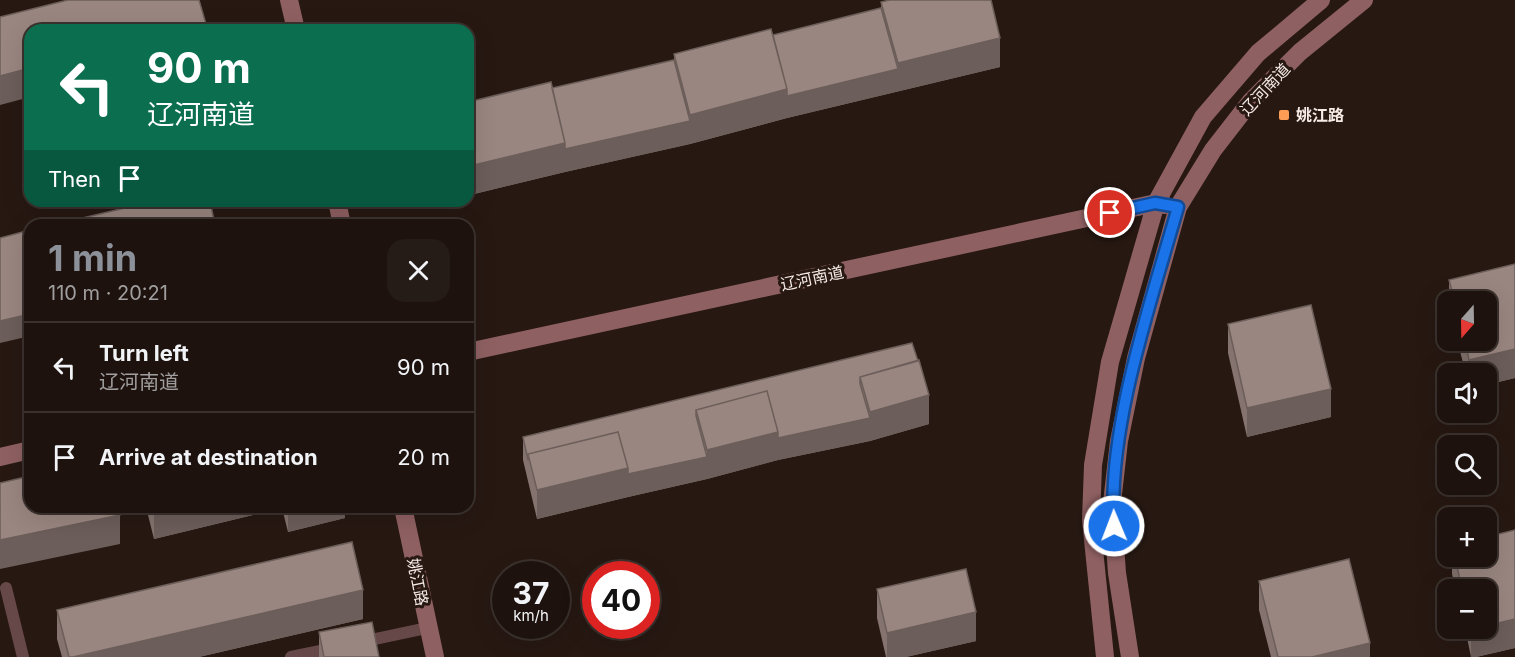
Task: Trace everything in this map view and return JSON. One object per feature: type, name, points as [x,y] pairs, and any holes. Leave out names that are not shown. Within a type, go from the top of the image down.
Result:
[{"type":"street","points":[[289,0],[295,24]]},
{"type":"street","name":"辽河南道","points":[[1155,203],[1203,117],[1258,53],[1321,0]]},
{"type":"street","name":"辽河南道","points":[[474,351],[1155,203],[1178,207],[1213,150],[1251,101],[1300,52],[1364,0]]},
{"type":"street","points":[[1105,657],[1092,530],[1093,465],[1110,362],[1155,203]]},
{"type":"street","points":[[1130,657],[1117,573],[1112,503],[1119,441],[1136,358],[1178,207]]},
{"type":"street","points":[[0,457],[24,451]]},
{"type":"street","name":"姚江路","points":[[404,513],[435,657]]},
{"type":"lane","points":[[6,588],[23,657]]},
{"type":"lane","points":[[291,657],[427,628]]},
{"type":"building","points":[[68,0],[199,0],[206,24],[24,24],[24,70],[0,76],[0,17]]},
{"type":"building","points":[[890,0],[991,0],[1000,38],[898,63],[881,2]]},
{"type":"building","points":[[881,8],[898,69],[787,96],[773,35]]},
{"type":"building","points":[[771,29],[787,89],[690,115],[674,54]]},
{"type":"building","points":[[674,60],[690,121],[565,149],[552,88]]},
{"type":"building","points":[[551,82],[565,143],[474,165],[474,101]]},
{"type":"building","points":[[129,207],[211,207],[214,219],[78,219]]},
{"type":"building","points":[[24,232],[24,315],[0,321],[0,238]]},
{"type":"building","points":[[1515,264],[1515,349],[1469,360],[1467,351],[1497,351],[1497,291],[1452,291],[1449,280]]},
{"type":"building","points":[[1311,305],[1331,389],[1247,408],[1228,324]]},
{"type":"building","points":[[912,343],[918,361],[860,377],[870,418],[778,438],[767,391],[696,410],[707,457],[628,474],[618,432],[528,454],[528,460],[523,437]]},
{"type":"building","points":[[919,360],[929,395],[870,412],[860,377]]},
{"type":"building","points":[[767,391],[778,432],[707,450],[696,410]]},
{"type":"building","points":[[618,432],[628,468],[537,490],[528,454]]},
{"type":"building","points":[[24,477],[24,513],[120,513],[120,515],[0,540],[0,483]]},
{"type":"building","points":[[1515,530],[1515,619],[1497,623],[1497,579],[1460,579],[1457,567],[1497,567],[1497,534]]},
{"type":"building","points":[[352,542],[363,590],[69,657],[57,610]]},
{"type":"building","points":[[1349,559],[1370,643],[1312,657],[1278,657],[1259,581]]},
{"type":"building","points":[[966,569],[976,612],[887,633],[877,589]]},
{"type":"building","points":[[372,622],[379,657],[324,657],[319,632]]},
{"type":"place","name":"姚江路","points":[[1284,115]]},
{"type":"route","points":[[1110,213],[1155,203],[1178,207],[1136,358],[1119,441],[1112,503],[1114,526]]}]
